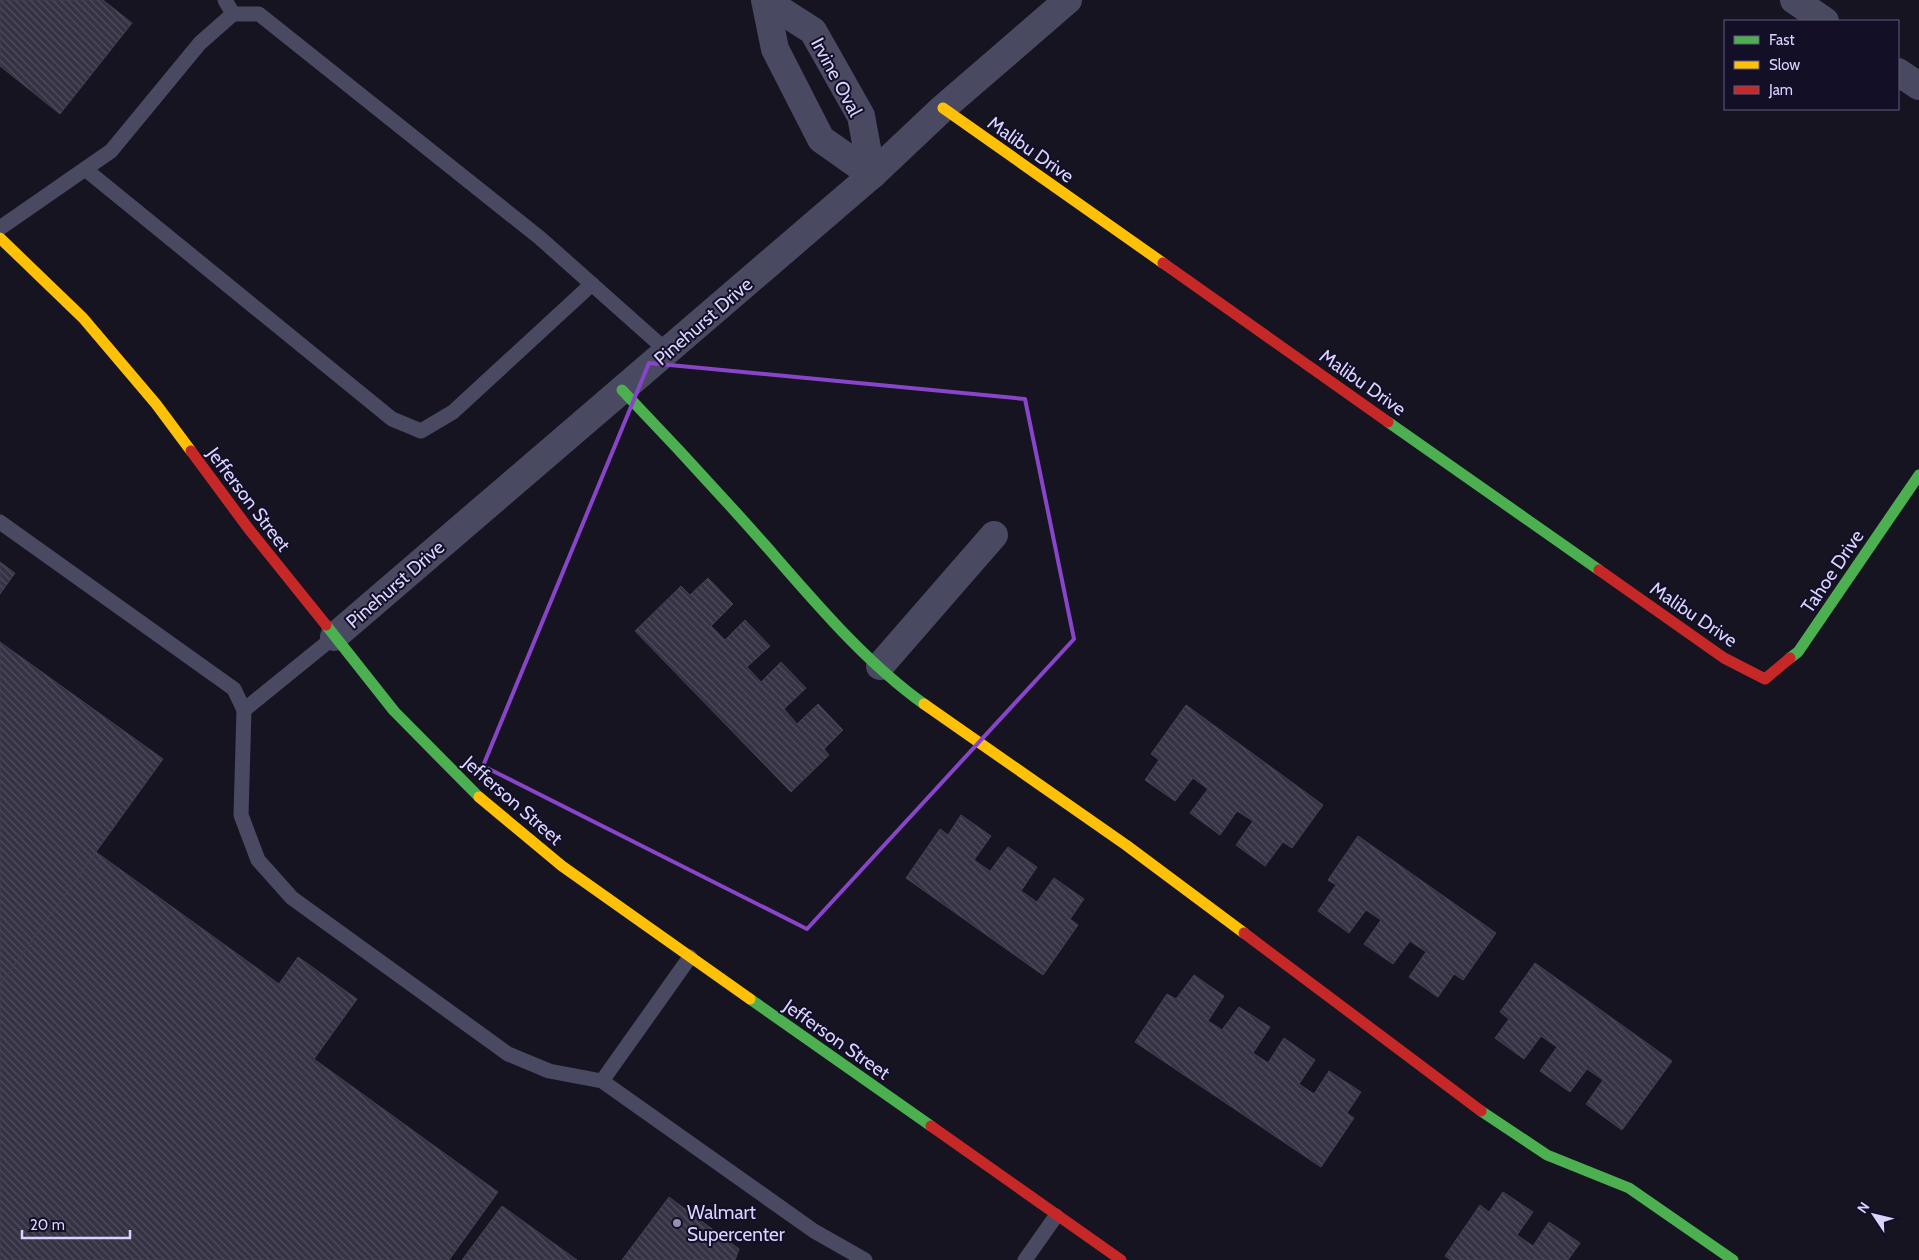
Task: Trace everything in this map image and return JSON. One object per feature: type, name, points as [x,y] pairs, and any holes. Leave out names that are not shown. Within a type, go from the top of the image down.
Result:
[{"type":"street","name":"Pinehurst Drive","points":[[334,637],[872,175],[943,108],[1068,0]]},
{"type":"street","points":[[1794,0],[1824,20]]},
{"type":"street","name":"Irvine Oval","points":[[766,1],[813,30],[860,116],[872,175]]},
{"type":"street","name":"Irvine Oval","points":[[766,1],[776,49],[821,138],[872,175]]},
{"type":"street","points":[[1899,73],[1919,86]]},
{"type":"street","name":"Malibu Drive","points":[[943,108],[1724,658],[1766,679]]},
{"type":"street","name":"Jefferson Street","points":[[0,238],[83,318],[156,404],[248,528],[394,711],[474,793],[562,866],[1121,1260]]},
{"type":"street","points":[[622,390],[698,469],[830,620],[909,693],[1126,845],[1469,1103],[1547,1155],[1629,1188],[1733,1260]]},
{"type":"street","name":"Tahoe Drive","points":[[1766,679],[1798,652],[1919,475]]},
{"type":"street","points":[[880,666],[994,535]]},
{"type":"lane","points":[[225,0],[233,14]]},
{"type":"lane","points":[[0,228],[111,151],[200,43],[233,14],[259,14],[533,232],[667,351]]},
{"type":"lane","points":[[85,169],[392,418],[421,431],[454,412],[592,284]]},
{"type":"lane","points":[[0,522],[234,689],[244,710],[241,815],[258,860],[292,898],[508,1054],[549,1072],[602,1081],[814,1231],[865,1260]]},
{"type":"lane","points":[[244,710],[334,637]]},
{"type":"lane","points":[[602,1081],[690,957]]},
{"type":"lane","points":[[1025,1260],[1056,1216]]},
{"type":"highlighted area","points":[[649,363],[1025,399],[1074,639],[807,929],[483,766]]},
{"type":"building","points":[[0,0],[103,0],[132,23],[60,114],[0,66]]},
{"type":"building","points":[[0,562],[15,573],[0,594]]},
{"type":"building","points":[[708,578],[733,604],[711,626],[725,640],[745,620],[770,646],[747,667],[761,682],[781,662],[806,688],[784,709],[797,724],[818,704],[843,730],[824,749],[829,755],[791,792],[635,631],[681,586],[690,595]]},
{"type":"building","points":[[0,642],[163,759],[0,985]]},
{"type":"building","points":[[1186,705],[1323,805],[1292,848],[1283,842],[1265,866],[1236,845],[1253,821],[1237,811],[1220,835],[1190,813],[1208,789],[1193,778],[1175,801],[1145,780],[1159,760],[1151,754]]},
{"type":"building","points":[[961,815],[991,836],[974,860],[990,871],[1008,847],[1037,867],[1021,891],[1037,902],[1054,878],[1084,899],[1070,919],[1078,925],[1043,975],[906,878],[940,829],[948,835]]},
{"type":"building","points":[[1358,836],[1496,933],[1463,980],[1454,974],[1438,997],[1409,977],[1426,952],[1410,941],[1393,964],[1364,944],[1381,920],[1366,910],[1349,933],[1318,911],[1336,885],[1328,880]]},
{"type":"building","points":[[96,852],[279,984],[298,957],[357,999],[314,1059],[498,1192],[449,1260],[0,1260],[0,985]]},
{"type":"building","points":[[1535,963],[1672,1061],[1622,1130],[1586,1104],[1603,1080],[1587,1069],[1570,1092],[1540,1071],[1557,1047],[1541,1036],[1524,1059],[1495,1038],[1509,1019],[1500,1012]]},
{"type":"building","points":[[1194,975],[1224,996],[1208,1021],[1222,1030],[1239,1007],[1270,1027],[1253,1053],[1268,1063],[1284,1038],[1315,1060],[1299,1084],[1314,1094],[1329,1071],[1361,1092],[1347,1113],[1354,1118],[1321,1167],[1135,1042],[1167,994],[1176,999]]},
{"type":"building","points":[[1503,1192],[1533,1212],[1517,1235],[1533,1246],[1549,1222],[1580,1243],[1568,1260],[1451,1260],[1445,1256],[1480,1205],[1489,1212]]},
{"type":"building","name":"Walmart Supercenter","points":[[669,1197],[739,1249],[735,1260],[622,1260]]},
{"type":"building","points":[[502,1206],[577,1260],[462,1260]]},
{"type":"traffic: fast","points":[[622,390],[713,487],[840,630],[881,669],[924,704]]},
{"type":"traffic: fast","points":[[1388,422],[1599,570]]},
{"type":"traffic: fast","points":[[1790,658],[1798,652],[1919,475]]},
{"type":"traffic: fast","points":[[326,625],[394,711],[479,797]]},
{"type":"traffic: fast","points":[[750,999],[931,1126]]},
{"type":"traffic: fast","points":[[1481,1111],[1547,1155],[1629,1188],[1733,1260]]},
{"type":"traffic: slow","points":[[943,108],[1163,263]]},
{"type":"traffic: slow","points":[[0,238],[83,318],[156,404],[191,451]]},
{"type":"traffic: slow","points":[[924,704],[1126,845],[1244,933]]},
{"type":"traffic: slow","points":[[479,797],[562,866],[750,999]]},
{"type":"traffic: jam","points":[[1163,263],[1388,422]]},
{"type":"traffic: jam","points":[[191,451],[248,528],[326,625]]},
{"type":"traffic: jam","points":[[1599,570],[1724,658],[1765,679],[1790,658]]},
{"type":"traffic: jam","points":[[1244,933],[1481,1111]]},
{"type":"traffic: jam","points":[[931,1126],[1121,1260]]},
{"type":"place","name":"Walmart Supercenter","points":[[677,1223]]}]
